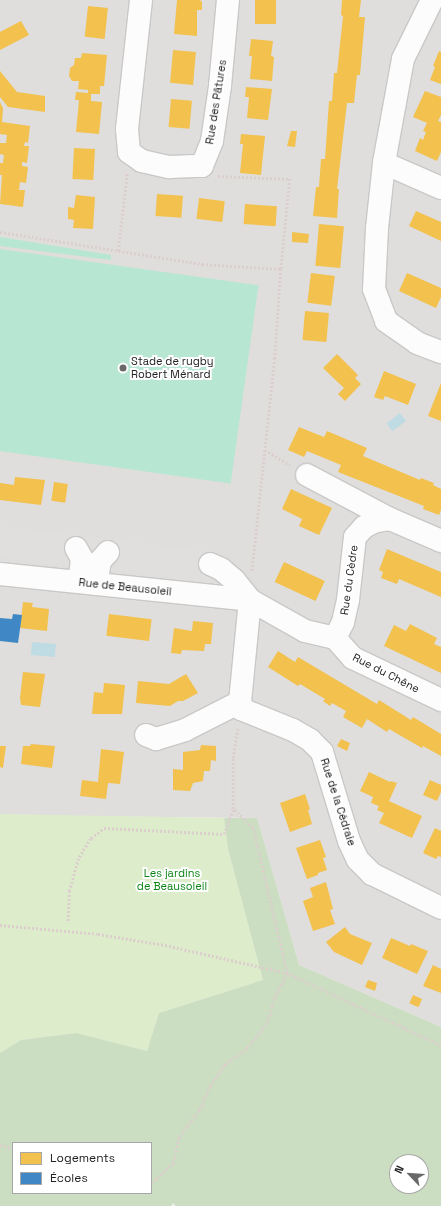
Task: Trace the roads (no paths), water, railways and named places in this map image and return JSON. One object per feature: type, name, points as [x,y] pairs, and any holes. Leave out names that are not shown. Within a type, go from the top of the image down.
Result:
[{"type":"street","name":"Rue des Pâtures","points":[[141,0],[127,129],[129,152],[142,161],[169,167],[202,166],[212,141],[220,86],[228,0]]},
{"type":"street","points":[[432,0],[403,59],[384,163],[377,228],[374,289],[386,321],[417,343],[441,352]]},
{"type":"street","points":[[384,163],[441,188]]},
{"type":"street","points":[[307,475],[390,519],[441,541]]},
{"type":"street","name":"Rue du Cèdre","points":[[335,638],[343,622],[348,600],[355,536],[364,527],[376,521],[390,519]]},
{"type":"street","points":[[76,548],[82,559],[87,583]]},
{"type":"street","points":[[87,583],[100,561],[108,552]]},
{"type":"street","points":[[210,564],[221,569],[234,580],[250,600],[305,631],[335,638]]},
{"type":"street","name":"Rue de Beausoleil","points":[[0,574],[250,600]]},
{"type":"street","points":[[146,735],[156,739],[185,730],[241,705],[250,600]]},
{"type":"street","name":"Rue du Chêne","points":[[335,638],[353,658],[441,700]]},
{"type":"street","name":"Rue de la Cédraie","points":[[241,705],[310,740],[322,752],[349,841],[358,860],[372,874],[441,908]]},
{"type":"water","points":[[400,413],[406,421],[392,431],[386,423]]},
{"type":"water","points":[[32,642],[56,644],[55,657],[31,655]]},
{"type":"place","name":"Stade de rugby Robert Ménard","points":[[123,368]]},
{"type":"park label","name":"Les jardins de Beausoleil","points":[[172,880]]}]
